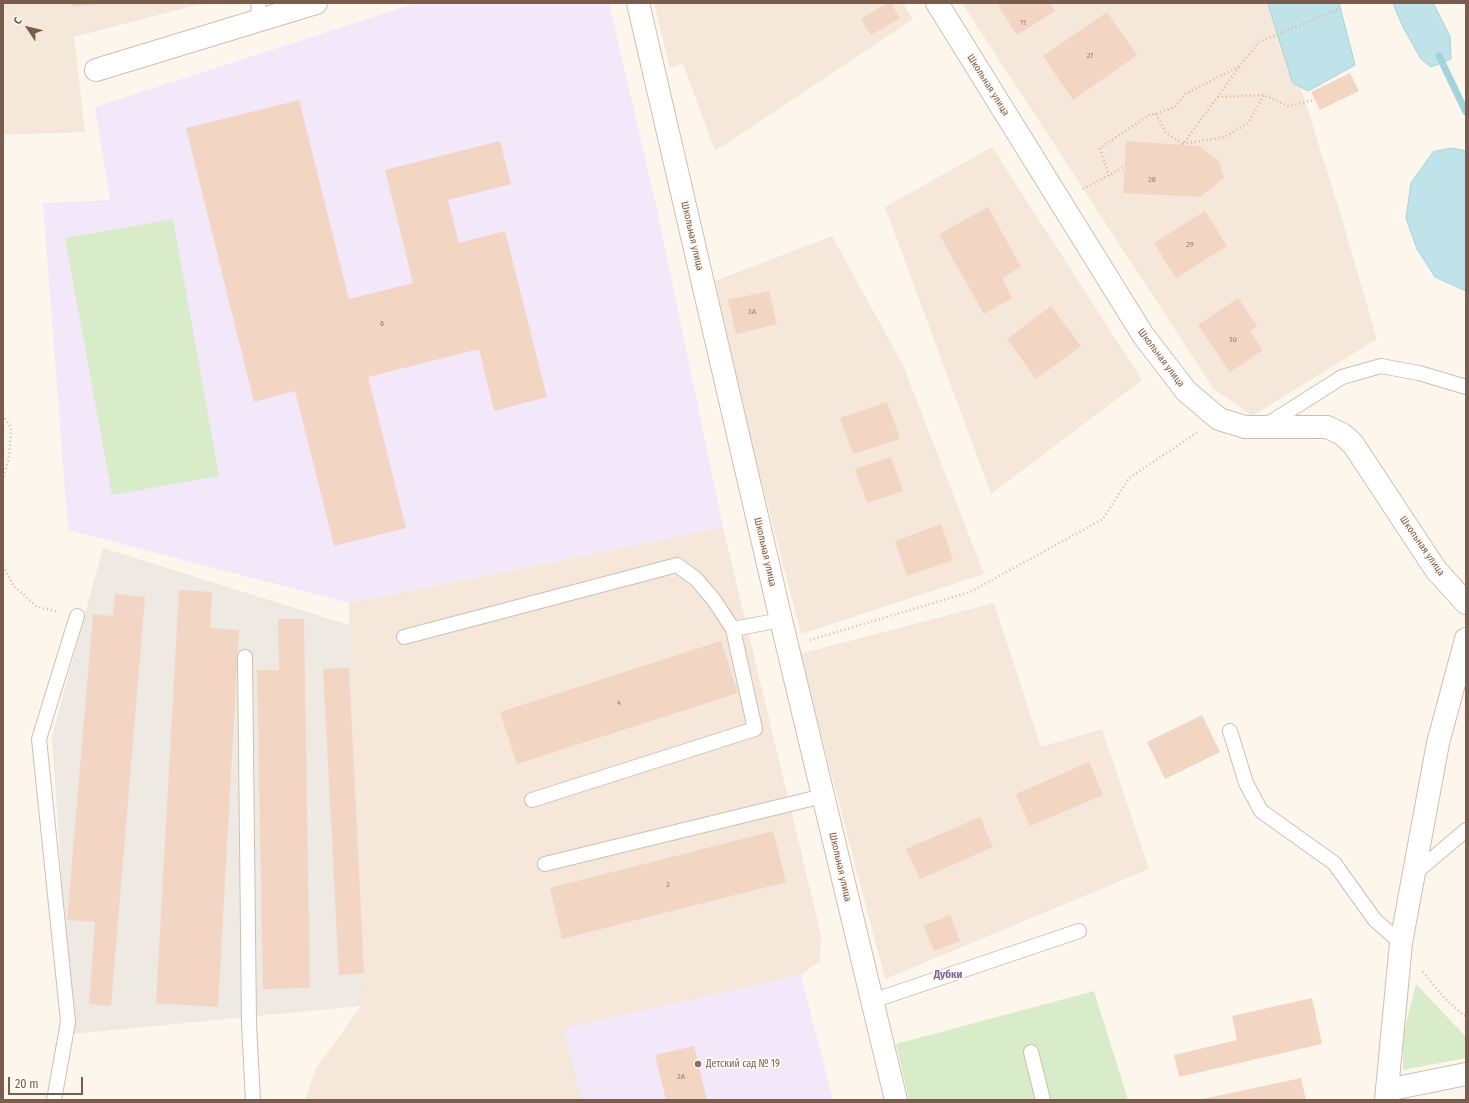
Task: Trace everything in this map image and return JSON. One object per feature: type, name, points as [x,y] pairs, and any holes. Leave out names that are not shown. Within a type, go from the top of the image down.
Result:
[{"type":"street","points":[[96,70],[259,12],[316,3]]},
{"type":"street","name":"Школьная улица","points":[[638,3],[787,646],[896,1100]]},
{"type":"street","name":"Школьная улица","points":[[937,3],[1143,335],[1186,391],[1219,419],[1245,427],[1327,427],[1342,434],[1353,444],[1436,570],[1466,603]]},
{"type":"street","points":[[1466,639],[1438,744],[1401,943],[1386,1095],[1466,1074]]},
{"type":"lane","points":[[1263,427],[1342,377],[1382,366],[1419,373],[1466,387]]},
{"type":"lane","points":[[404,637],[677,565],[696,579],[714,600],[733,629],[755,729],[532,800]]},
{"type":"lane","points":[[54,1100],[68,1022],[39,739],[77,616]]},
{"type":"lane","points":[[733,629],[781,620]]},
{"type":"lane","points":[[245,657],[249,1024],[253,1100]]},
{"type":"lane","points":[[1230,731],[1246,783],[1261,810],[1334,863],[1375,920],[1401,943]]},
{"type":"lane","points":[[545,864],[823,796]]},
{"type":"lane","points":[[1414,874],[1466,830]]},
{"type":"lane","points":[[872,1001],[1079,931]]},
{"type":"lane","points":[[1031,1052],[1043,1100]]},
{"type":"path","points":[[1183,144],[1259,42],[1342,8]]},
{"type":"path","points":[[1109,176],[1100,148],[1149,115],[1156,114],[1176,106],[1185,94],[1240,66]]},
{"type":"path","points":[[1218,98],[1264,94],[1288,106],[1315,100]]},
{"type":"path","points":[[1156,114],[1166,133],[1183,144],[1225,137],[1248,123],[1264,94]]},
{"type":"path","points":[[1083,189],[1124,168]]},
{"type":"path","points":[[3,415],[11,428],[9,459],[3,478]]},
{"type":"path","points":[[787,646],[970,592],[1103,519],[1129,478],[1219,419]]},
{"type":"path","points":[[3,566],[13,585],[36,606],[77,616]]},
{"type":"path","points":[[1401,943],[1445,999],[1466,1017]]},
{"type":"shaded area","points":[[3,3],[204,3],[74,37],[85,132],[3,135]]},
{"type":"shaded area","points":[[417,3],[609,3],[656,205],[723,527],[349,603],[68,530],[43,203],[110,200],[95,107]]},
{"type":"shaded area","points":[[654,3],[903,3],[913,19],[715,151],[683,64],[670,68]]},
{"type":"shaded area","points":[[962,3],[1274,3],[1340,212],[1377,339],[1252,416],[1213,388]]},
{"type":"shaded area","points":[[992,147],[1142,380],[991,494],[885,207]]},
{"type":"shaded area","points":[[832,236],[903,365],[984,574],[801,634],[747,425],[715,281]]},
{"type":"shaded area","points":[[723,527],[821,935],[820,961],[801,975],[564,1029],[582,1100],[305,1100],[315,1070],[361,1006],[364,973],[349,668],[349,603]]},
{"type":"shaded area","points":[[103,548],[349,625],[364,973],[361,1006],[72,1034],[52,736]]},
{"type":"shaded area","points":[[994,603],[1041,747],[1102,729],[1149,869],[885,979],[800,654]]},
{"type":"shaded area","name":"Детский сад № 19","points":[[801,975],[833,1100],[582,1100],[564,1028]]},
{"type":"green space","points":[[173,219],[219,476],[112,495],[65,238]]},
{"type":"green space","points":[[1416,984],[1466,1037],[1466,1058],[1403,1070],[1403,1035]]},
{"type":"green space","points":[[1094,991],[1128,1100],[909,1100],[896,1044]]},
{"type":"water","points":[[1268,3],[1339,3],[1355,65],[1308,91],[1293,83]]},
{"type":"water","points":[[1393,3],[1433,3],[1450,36],[1451,59],[1431,67],[1421,59],[1403,27]]},
{"type":"water","points":[[1452,148],[1466,151],[1466,291],[1435,277],[1417,249],[1406,218],[1411,183],[1433,152]]},
{"type":"building","points":[[71,3],[98,3],[98,4],[72,7]]},
{"type":"building","points":[[887,3],[891,3],[900,18],[871,35],[861,19]]},
{"type":"building","points":[[997,3],[1050,3],[1055,11],[1017,35]]},
{"type":"building","points":[[1107,12],[1137,55],[1073,100],[1043,56]]},
{"type":"building","points":[[1350,73],[1359,91],[1320,110],[1311,92]]},
{"type":"building","points":[[299,100],[349,299],[413,283],[385,170],[500,141],[511,184],[448,200],[459,243],[505,231],[547,397],[494,411],[479,349],[368,377],[406,528],[334,546],[295,391],[254,402],[186,128]]},
{"type":"building","points":[[1126,141],[1199,146],[1219,161],[1224,178],[1200,197],[1123,193]]},
{"type":"building","points":[[988,207],[1021,267],[1002,278],[1012,298],[984,314],[939,234]]},
{"type":"building","points":[[1205,211],[1227,246],[1176,278],[1154,243]]},
{"type":"building","points":[[769,291],[777,324],[736,334],[728,300]]},
{"type":"building","points":[[1238,298],[1257,326],[1250,331],[1263,350],[1230,372],[1198,325]]},
{"type":"building","points":[[1051,306],[1081,346],[1036,379],[1007,339]]},
{"type":"building","points":[[887,402],[900,439],[853,454],[840,418]]},
{"type":"building","points":[[891,457],[903,491],[867,503],[855,469]]},
{"type":"building","points":[[941,524],[953,560],[907,576],[895,541]]},
{"type":"building","points":[[179,590],[212,592],[210,628],[239,630],[218,1007],[156,1003]]},
{"type":"building","points":[[115,594],[145,597],[111,1006],[89,1004],[95,922],[67,920],[93,614],[113,616]]},
{"type":"building","points":[[278,619],[304,619],[310,988],[263,989],[257,670],[279,670]]},
{"type":"building","points":[[721,641],[738,693],[517,764],[500,712]]},
{"type":"building","points":[[349,668],[364,973],[339,975],[323,669]]},
{"type":"building","points":[[1202,715],[1220,752],[1165,779],[1147,742]]},
{"type":"building","points":[[1089,762],[1103,795],[1030,826],[1016,794]]},
{"type":"building","points":[[980,817],[993,847],[920,879],[906,849]]},
{"type":"building","points":[[773,831],[786,882],[562,939],[550,888]]},
{"type":"building","points":[[950,915],[960,941],[934,951],[924,926]]},
{"type":"building","points":[[1312,998],[1322,1044],[1179,1077],[1174,1055],[1237,1040],[1232,1016]]},
{"type":"building","points":[[694,1046],[707,1100],[666,1100],[655,1055]]},
{"type":"building","points":[[1301,1078],[1306,1100],[1203,1099]]},
{"type":"waterway","points":[[1439,56],[1466,112]]},
{"type":"place","name":"Детский сад № 19","points":[[698,1064]]},
{"type":"district","name":"Дубки","points":[[948,975]]}]
